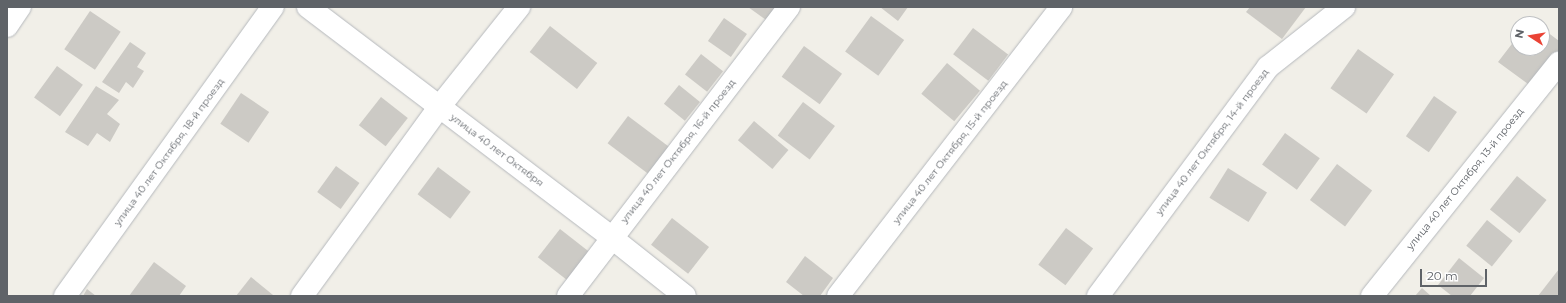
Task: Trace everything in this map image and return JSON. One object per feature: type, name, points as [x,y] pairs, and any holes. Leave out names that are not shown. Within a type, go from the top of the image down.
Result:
[{"type":"street","points":[[7,26],[20,7]]},
{"type":"street","name":"улица 40 лет Октября, 18-й проезд","points":[[65,296],[273,7]]},
{"type":"street","name":"улица 40 лет Октября","points":[[308,7],[440,106],[685,296]]},
{"type":"street","points":[[302,296],[440,106],[519,7]]},
{"type":"street","name":"улица 40 лет Октября, 16-й проезд","points":[[568,296],[789,7]]},
{"type":"street","name":"улица 40 лет Октября, 15-й проезд","points":[[838,296],[1061,7]]},
{"type":"street","name":"улица 40 лет Октября, 14-й проезд","points":[[1098,296],[1268,67],[1344,7]]},
{"type":"street","name":"улица 40 лет Октября, 13-й проезд","points":[[1372,296],[1559,63]]},
{"type":"building","points":[[748,7],[779,7],[769,22]]},
{"type":"building","points":[[880,7],[908,7],[898,21]]},
{"type":"building","points":[[1250,7],[1306,7],[1282,39],[1246,12]]},
{"type":"building","points":[[90,11],[121,32],[95,70],[64,49]]},
{"type":"building","points":[[871,16],[904,40],[878,76],[845,52]]},
{"type":"building","points":[[724,18],[747,34],[731,57],[708,41]]},
{"type":"building","points":[[550,26],[597,63],[577,89],[530,52]]},
{"type":"building","points":[[973,28],[1008,54],[988,81],[953,54]]},
{"type":"building","points":[[1550,34],[1559,41],[1559,51],[1532,87],[1498,62],[1510,46],[1510,56],[1550,56]]},
{"type":"building","points":[[130,42],[146,53],[137,67],[144,71],[133,88],[126,82],[119,93],[102,82]]},
{"type":"building","points":[[804,46],[842,74],[820,104],[782,77]]},
{"type":"building","points":[[1358,49],[1394,74],[1367,114],[1330,88]]},
{"type":"building","points":[[701,54],[723,71],[707,92],[685,74]]},
{"type":"building","points":[[947,63],[980,91],[954,121],[921,94]]},
{"type":"building","points":[[57,66],[83,85],[60,116],[34,98]]},
{"type":"building","points":[[679,85],[700,102],[685,121],[664,104]]},
{"type":"building","points":[[96,86],[119,100],[107,114],[120,124],[110,142],[97,133],[88,146],[65,132]]},
{"type":"building","points":[[241,93],[269,112],[248,143],[220,124]]},
{"type":"building","points":[[1434,96],[1457,112],[1429,152],[1406,136]]},
{"type":"building","points":[[381,97],[408,118],[386,146],[359,125]]},
{"type":"building","points":[[803,102],[835,126],[810,160],[778,136]]},
{"type":"building","points":[[628,116],[672,149],[651,176],[608,143]]},
{"type":"building","points":[[754,121],[788,150],[772,169],[738,140]]},
{"type":"building","points":[[1285,133],[1320,158],[1297,190],[1262,165]]},
{"type":"building","points":[[1337,164],[1372,190],[1345,226],[1310,200]]},
{"type":"building","points":[[336,166],[359,183],[341,209],[317,192]]},
{"type":"building","points":[[438,167],[471,192],[450,219],[418,194]]},
{"type":"building","points":[[1228,168],[1267,192],[1248,222],[1209,198]]},
{"type":"building","points":[[1517,176],[1547,200],[1519,233],[1490,209]]},
{"type":"building","points":[[672,218],[709,247],[688,274],[651,245]]},
{"type":"building","points":[[1487,220],[1513,241],[1492,266],[1466,246]]},
{"type":"building","points":[[1066,228],[1093,248],[1065,285],[1038,265]]},
{"type":"building","points":[[560,229],[592,254],[570,283],[538,257]]},
{"type":"building","points":[[805,256],[833,278],[820,296],[804,296],[786,282]]},
{"type":"building","points":[[1459,258],[1484,278],[1470,296],[1452,296],[1438,285]]},
{"type":"building","points":[[154,262],[186,286],[179,296],[129,296]]},
{"type":"building","points":[[1559,269],[1559,296],[1538,296]]},
{"type":"building","points":[[251,277],[273,295],[236,296]]},
{"type":"building","points":[[1422,288],[1431,296],[1415,296]]},
{"type":"building","points":[[87,289],[96,296],[83,296]]}]
